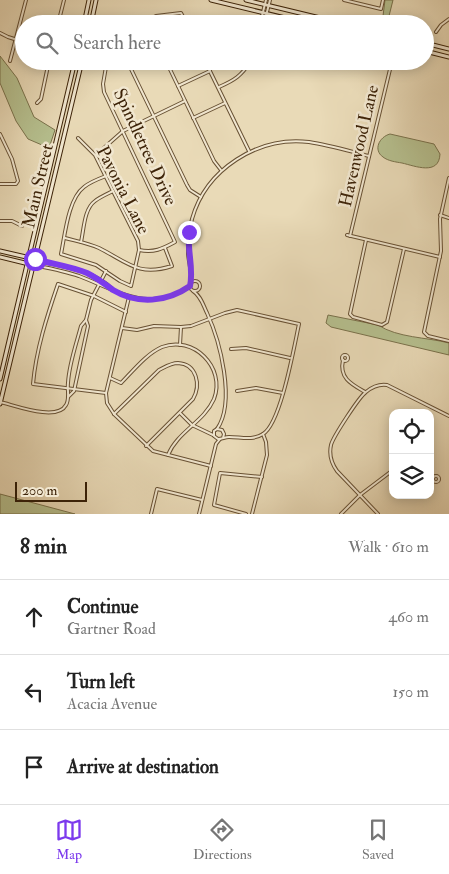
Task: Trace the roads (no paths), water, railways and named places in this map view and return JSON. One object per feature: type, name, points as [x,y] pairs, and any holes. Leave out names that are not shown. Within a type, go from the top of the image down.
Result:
[{"type":"main road","points":[[86,15],[90,0]]},
{"type":"main road","points":[[93,15],[96,0]]},
{"type":"main road","points":[[211,0],[273,15]]},
{"type":"main road","points":[[246,0],[308,15]]},
{"type":"main road","points":[[434,45],[449,49]]},
{"type":"main road","points":[[434,53],[449,57]]},
{"type":"main road","name":"Main Street","points":[[0,379],[73,70]]},
{"type":"main road","name":"Main Street","points":[[0,403],[80,70]]},
{"type":"main road","points":[[0,251],[35,259]]},
{"type":"main road","points":[[0,257],[33,265]]},
{"type":"street","points":[[22,15],[26,0]]},
{"type":"street","points":[[60,15],[64,0]]},
{"type":"street","points":[[266,0],[267,5]]},
{"type":"street","points":[[265,13],[270,0]]},
{"type":"street","points":[[344,0],[381,9],[384,0]]},
{"type":"street","points":[[164,15],[181,13],[182,15]]},
{"type":"street","points":[[436,32],[449,19]]},
{"type":"street","points":[[0,33],[15,40]]},
{"type":"street","points":[[10,61],[15,44]]},
{"type":"street","points":[[37,104],[41,99],[48,70]]},
{"type":"street","name":"Spindletree Drive","points":[[105,70],[103,84],[104,92],[175,242],[164,248]]},
{"type":"street","points":[[131,70],[187,185],[190,190],[201,197]]},
{"type":"street","points":[[170,70],[214,161],[222,170]]},
{"type":"street","points":[[218,88],[235,80],[245,70]]},
{"type":"street","name":"Havenwood Lane","points":[[366,240],[349,236],[390,70]]},
{"type":"street","points":[[178,86],[210,71],[250,152]]},
{"type":"street","points":[[95,155],[123,131],[185,102]]},
{"type":"street","points":[[193,118],[225,102]]},
{"type":"street","points":[[0,134],[12,159],[18,182],[16,184],[0,184]]},
{"type":"street","name":"Pavonia Lane","points":[[78,138],[95,155],[138,242],[139,250],[131,286],[106,271]]},
{"type":"street","points":[[199,296],[199,282],[192,275],[188,254],[189,232],[201,197],[210,182],[222,170],[250,152],[283,142],[308,142],[369,156]]},
{"type":"street","points":[[0,403],[48,413],[62,410],[66,405],[68,397],[67,388],[81,326],[86,320],[94,296],[106,271],[61,254],[76,195],[83,187],[106,176]]},
{"type":"street","points":[[449,178],[440,215],[442,246],[424,330],[424,333],[449,341]]},
{"type":"street","points":[[81,242],[91,204],[113,191]]},
{"type":"street","points":[[440,215],[449,218]]},
{"type":"street","points":[[0,221],[15,222],[22,226]]},
{"type":"street","points":[[65,238],[97,247],[135,268],[158,271],[172,266],[164,248],[149,252],[139,250]]},
{"type":"street","points":[[404,249],[388,319],[384,324],[350,316],[366,240],[404,249],[440,258]]},
{"type":"street","points":[[35,259],[80,271],[101,281],[112,289]]},
{"type":"street","points":[[33,265],[71,273],[129,297],[144,300],[158,300],[183,291],[197,291],[200,288]]},
{"type":"street","points":[[192,275],[190,285],[192,290],[199,296],[210,319],[218,342],[224,372],[224,406],[221,424],[223,438]]},
{"type":"street","points":[[183,291],[195,280]]},
{"type":"street","points":[[106,394],[33,384],[42,338],[58,284],[94,296],[126,312]]},
{"type":"street","points":[[129,297],[106,394],[107,403],[114,414],[153,451],[211,466]]},
{"type":"street","points":[[122,328],[137,330],[154,326],[192,326],[237,310],[299,324],[274,422],[263,434],[248,439],[229,437],[220,439],[216,444],[199,514]]},
{"type":"street","points":[[68,397],[73,394],[88,326],[86,320]]},
{"type":"street","points":[[180,327],[180,345]]},
{"type":"street","points":[[110,378],[121,383],[153,352],[170,345],[190,346],[210,362],[217,385],[215,397],[210,408],[176,440],[168,456]]},
{"type":"street","points":[[231,349],[246,348],[291,358]]},
{"type":"street","points":[[343,360],[342,368],[346,379],[365,392]]},
{"type":"street","points":[[114,414],[159,370],[168,365],[177,363],[187,365],[195,372],[198,382],[197,391],[180,413],[146,446]]},
{"type":"street","points":[[378,514],[334,468],[330,447],[339,430],[365,392],[378,386],[387,385],[449,416]]},
{"type":"street","points":[[237,391],[256,388],[282,393]]},
{"type":"street","points":[[180,413],[192,425],[220,439]]},
{"type":"street","points":[[216,444],[214,437],[216,430],[221,424]]},
{"type":"street","points":[[209,432],[223,431],[229,437]]},
{"type":"street","points":[[252,514],[267,450],[263,434]]},
{"type":"street","points":[[246,514],[216,506],[213,502],[220,473],[262,477]]},
{"type":"street","points":[[341,514],[360,495],[389,473]]},
{"type":"street","points":[[151,514],[157,489],[202,500]]}]
